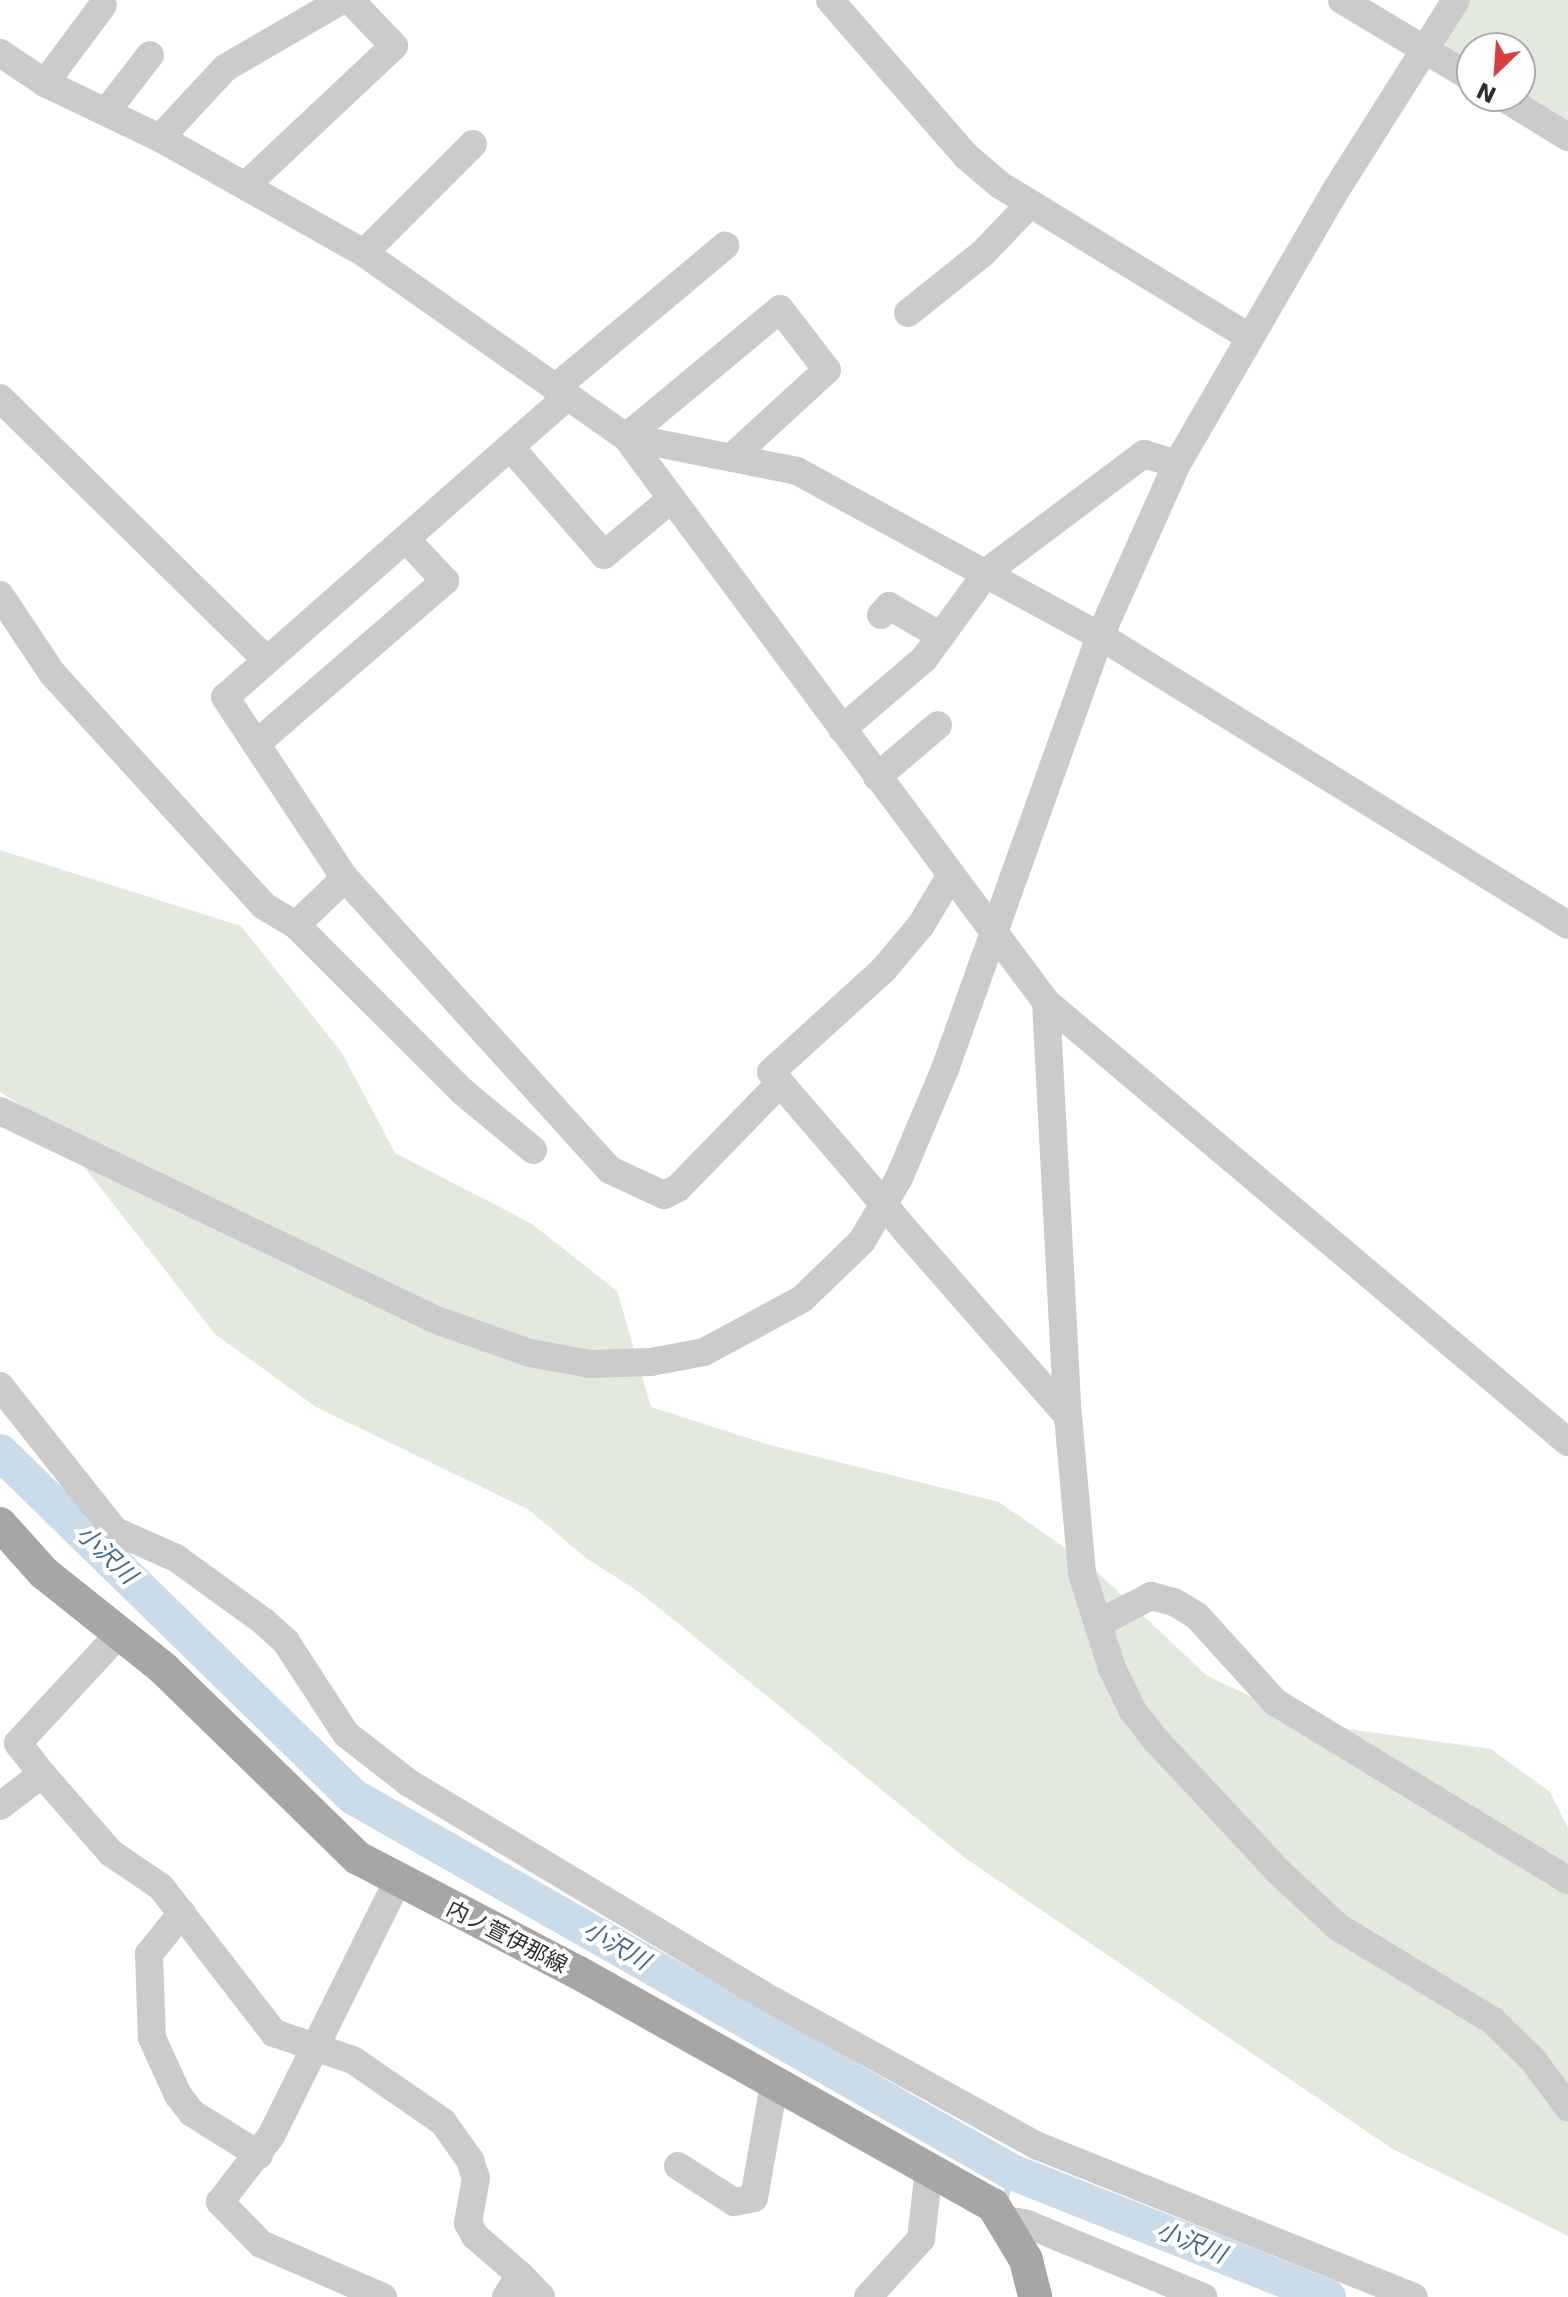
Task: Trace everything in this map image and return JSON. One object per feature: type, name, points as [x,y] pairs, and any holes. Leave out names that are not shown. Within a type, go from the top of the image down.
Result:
[{"type":"main road","name":"内ノ萱伊那線","points":[[0,1524],[44,1573],[163,1668],[324,1827],[397,1882],[579,1973],[993,2205],[1007,2220]]},
{"type":"main road","points":[[1007,2220],[1035,2297]]},
{"type":"street","points":[[160,138],[225,68],[342,0]]},
{"type":"street","points":[[246,185],[394,46],[350,0]]},
{"type":"street","points":[[830,0],[966,156],[1030,204],[1249,337]]},
{"type":"street","points":[[1342,0],[1456,68]]},
{"type":"street","points":[[0,1111],[439,1321],[530,1353],[590,1364],[651,1362],[704,1352],[775,1318],[828,1277],[862,1241],[899,1178],[945,1069],[993,926],[1100,636],[1177,464],[1249,337],[1456,0]]},
{"type":"street","points":[[45,83],[103,5]]},
{"type":"street","points":[[0,53],[45,83],[160,138],[364,253],[626,437],[877,777],[993,926],[1046,1002],[1568,1442]]},
{"type":"street","points":[[106,112],[150,55]]},
{"type":"street","points":[[1527,112],[1568,137]]},
{"type":"street","points":[[364,253],[473,144]]},
{"type":"street","points":[[908,313],[983,253],[1030,204]]},
{"type":"street","points":[[725,246],[562,392],[512,449],[225,697],[345,878],[610,1170],[664,1195],[678,1188],[780,1083]]},
{"type":"street","points":[[626,437],[780,309],[827,370],[731,458]]},
{"type":"street","points":[[0,398],[266,659]]},
{"type":"street","points":[[626,437],[797,471],[988,571],[1100,636],[1568,925]]},
{"type":"street","points":[[512,449],[604,555],[670,500]]},
{"type":"street","points":[[842,729],[924,659],[988,571],[1144,454],[1177,464]]},
{"type":"street","points":[[256,744],[445,581],[406,539]]},
{"type":"street","points":[[0,595],[52,673],[264,906],[296,925],[463,1092],[533,1150]]},
{"type":"street","points":[[881,615],[889,606],[941,636]]},
{"type":"street","points":[[877,777],[938,725]]},
{"type":"street","points":[[951,875],[921,925],[884,969],[771,1072],[1068,1416]]},
{"type":"street","points":[[296,925],[345,878]]},
{"type":"street","points":[[1046,1002],[1068,1416],[1082,1574],[1133,1711],[1221,1815],[1338,1927],[1493,2021],[1533,2060],[1568,2107]]},
{"type":"street","points":[[0,1386],[115,1531],[176,1558],[263,1621],[286,1642],[346,1734],[422,1791],[772,2000],[1038,2146],[1414,2297]]},
{"type":"street","points":[[1099,1623],[1151,1596],[1174,1602],[1197,1616],[1275,1702],[1568,1880]]},
{"type":"street","points":[[119,1634],[18,1743],[111,1853],[161,1887],[274,2033],[371,2069],[443,2122],[470,2160],[476,2178],[468,2223],[475,2236],[513,2286],[541,2297]]},
{"type":"street","points":[[0,1806],[42,1774]]},
{"type":"street","points":[[383,2297],[261,2244],[220,2202],[259,2155],[316,2048],[397,1882]]},
{"type":"street","points":[[182,1913],[149,1954],[152,2038],[178,2095],[192,2113],[259,2155]]},
{"type":"street","points":[[678,2166],[734,2202],[754,2198],[774,2084]]},
{"type":"street","points":[[868,2297],[921,2239],[929,2170]]},
{"type":"street","points":[[1007,2220],[1027,2224],[1203,2297]]},
{"type":"shaded area","points":[[1468,0],[1568,0],[1568,122],[1536,103],[1536,32],[1456,32],[1456,56],[1449,52],[1444,39]]},
{"type":"shaded area","points":[[0,850],[241,926],[342,1053],[395,1153],[532,1224],[617,1291],[651,1407],[766,1444],[999,1502],[1091,1566],[1206,1675],[1305,1723],[1491,1749],[1550,1792],[1568,1828],[1568,2236],[1391,2148],[965,1858],[642,1594],[586,1558],[529,1510],[316,1407],[215,1334],[53,1127],[0,1092]]},
{"type":"waterway","name":"小沢川","points":[[0,1452],[354,1797],[1012,2172],[1328,2297]]},
{"type":"waterway","points":[[1006,2197],[1012,2172]]}]
